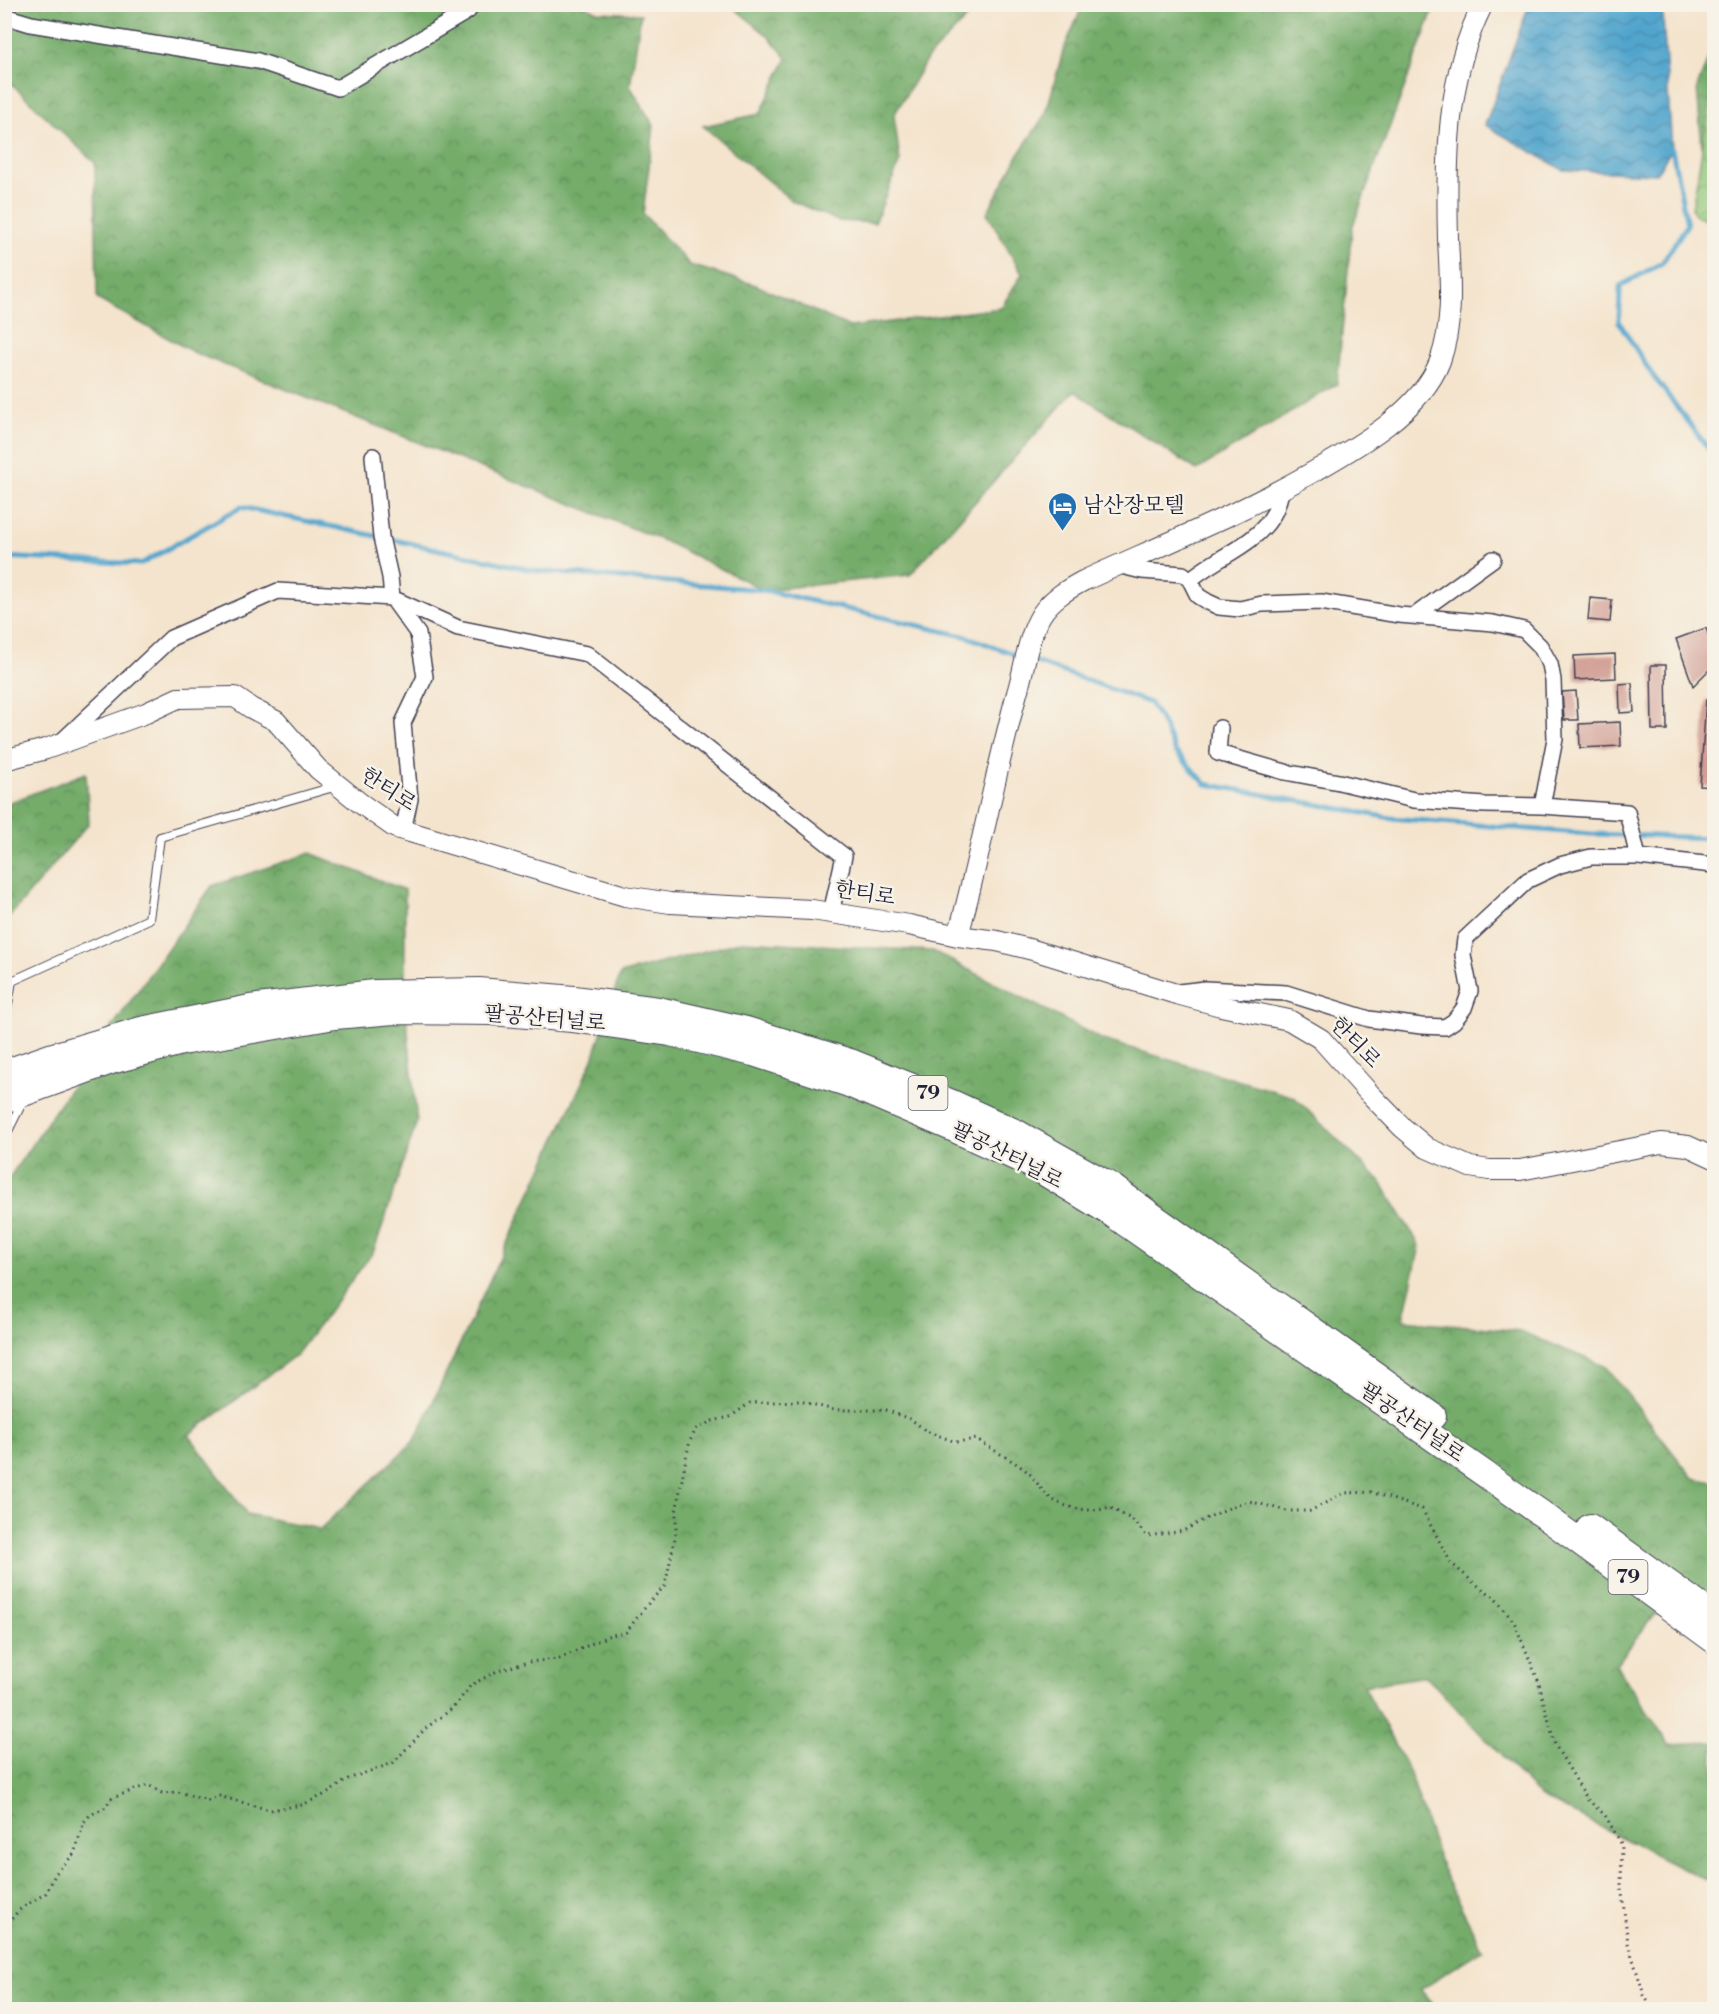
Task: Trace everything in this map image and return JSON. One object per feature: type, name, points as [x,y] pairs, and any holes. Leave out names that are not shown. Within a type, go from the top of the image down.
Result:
[{"type":"highway","name":"팔공산터널로","points":[[4,1073],[141,1030],[250,1008],[374,993],[479,991],[574,999],[658,1010],[746,1030],[853,1063],[952,1102],[1017,1133],[1109,1185],[1714,1616]]},
{"type":"highway","name":"팔공산터널로","points":[[16,1096],[111,1060],[182,1042],[323,1018],[394,1011],[492,1012],[572,1019],[670,1033],[774,1060],[849,1084],[1032,1165],[1111,1213],[1542,1514],[1714,1640]]},
{"type":"street","points":[[4,16],[31,24],[258,61],[338,88],[468,11],[472,4]]},
{"type":"street","points":[[958,936],[972,887],[999,762],[1032,635],[1042,613],[1050,604],[1078,584],[1282,490],[1340,457],[1396,418],[1414,400],[1440,362],[1447,333],[1450,305],[1447,189],[1454,98],[1463,50],[1483,4]]},
{"type":"street","points":[[373,456],[381,537],[392,598],[418,634],[425,677],[403,723],[410,800],[403,830]]},
{"type":"street","points":[[1190,580],[1257,533],[1274,513],[1282,490]]},
{"type":"street","points":[[1414,616],[1493,559]]},
{"type":"street","points":[[1118,565],[1142,571],[1183,574],[1190,580],[1198,596],[1219,607],[1240,609],[1271,603],[1321,602],[1414,616],[1493,623],[1524,630],[1540,646],[1550,664],[1551,672],[1555,740],[1542,806]]},
{"type":"street","points":[[58,745],[171,638],[256,600],[278,591],[392,598],[458,628],[587,654],[844,856],[831,913]]},
{"type":"street","name":"한티로","points":[[4,760],[58,745],[146,713],[178,698],[235,697],[276,721],[318,769],[394,827],[403,830],[625,897],[670,903],[812,910],[997,941],[1221,1006],[1289,1020],[1321,1039],[1370,1094],[1413,1137],[1434,1152],[1470,1167],[1489,1170],[1520,1170],[1661,1143],[1688,1146],[1714,1158]]},
{"type":"street","points":[[1220,728],[1218,753],[1285,772],[1414,800],[1627,812],[1638,857]]},
{"type":"street","points":[[1173,993],[1205,989],[1286,993],[1370,1019],[1445,1027],[1454,1021],[1464,1008],[1470,991],[1463,955],[1466,939],[1528,880],[1560,866],[1591,857],[1638,857],[1714,865]]},
{"type":"lane","points":[[7,1010],[12,981],[149,919],[160,837],[339,786]]},
{"type":"lane","points":[[4,1139],[16,1096]]},
{"type":"path","points":[[4,1928],[19,1910],[46,1893],[56,1872],[74,1854],[84,1822],[90,1815],[104,1808],[111,1798],[148,1785],[162,1793],[178,1791],[208,1800],[219,1796],[270,1810],[302,1805],[330,1792],[348,1779],[393,1763],[426,1728],[453,1708],[471,1685],[497,1671],[528,1662],[559,1659],[608,1636],[626,1632],[665,1586],[676,1533],[676,1512],[686,1458],[696,1429],[712,1420],[730,1417],[750,1403],[800,1401],[834,1410],[886,1410],[912,1420],[926,1431],[956,1442],[977,1439],[1024,1469],[1037,1480],[1048,1497],[1074,1509],[1100,1511],[1109,1507],[1131,1519],[1147,1536],[1183,1531],[1209,1517],[1249,1501],[1287,1511],[1310,1510],[1344,1493],[1371,1492],[1422,1509],[1451,1563],[1494,1597],[1514,1622],[1538,1680],[1555,1744],[1588,1800],[1605,1815],[1622,1845],[1621,1885],[1628,1943],[1644,1995],[1653,2010]]},
{"type":"green space","points":[[582,4],[598,12],[641,14],[630,86],[654,126],[643,214],[690,265],[756,285],[850,327],[1001,308],[1022,274],[987,213],[1020,152],[1046,113],[1063,51],[1083,5],[1435,5],[1352,228],[1337,384],[1197,470],[1074,391],[910,575],[764,590],[664,541],[195,353],[97,299],[95,163],[5,78],[4,5]]},
{"type":"green space","points":[[739,4],[979,5],[927,59],[894,115],[900,161],[875,223],[838,221],[792,201],[703,126],[760,114],[787,58],[767,35],[735,9]]},
{"type":"green space","points":[[1714,43],[1714,289],[1697,88]]},
{"type":"green space","points":[[1714,78],[1714,220],[1707,220],[1695,215],[1692,209]]},
{"type":"green space","points":[[86,773],[89,823],[5,922],[5,804]]},
{"type":"green space","points":[[310,853],[405,890],[405,1003],[417,1122],[374,1251],[297,1354],[189,1435],[247,1514],[320,1529],[415,1440],[593,1059],[620,974],[742,941],[933,951],[1103,1040],[1294,1097],[1380,1181],[1420,1246],[1403,1320],[1520,1331],[1605,1366],[1693,1478],[1714,1482],[1714,1597],[1654,1615],[1616,1665],[1669,1744],[1714,1742],[1714,1884],[1539,1796],[1426,1676],[1364,1686],[1410,1773],[1442,1869],[1483,1950],[1420,1989],[1437,2009],[5,2010],[5,1184],[212,886]]},
{"type":"water","points":[[1529,5],[1662,5],[1672,149],[1656,174],[1563,170],[1485,125]]},
{"type":"building","points":[[1590,598],[1612,600],[1610,622],[1588,620]]},
{"type":"building","points":[[1706,628],[1714,650],[1714,665],[1693,686],[1676,639]]},
{"type":"building","points":[[1615,654],[1616,678],[1575,680],[1574,656]]},
{"type":"building","points":[[1651,665],[1666,665],[1667,730],[1652,730]]},
{"type":"building","points":[[1632,683],[1634,712],[1620,713],[1619,684]]},
{"type":"building","points":[[1576,691],[1578,720],[1564,720],[1562,692]]},
{"type":"building","points":[[1706,700],[1714,700],[1714,787],[1700,786]]},
{"type":"building","points":[[1620,722],[1621,746],[1580,748],[1579,724]]},
{"type":"waterway","points":[[1672,149],[1687,225],[1662,263],[1620,286],[1619,322],[1651,373],[1714,456]]},
{"type":"waterway","points":[[4,557],[141,564],[241,507],[538,571],[764,590],[968,637],[1021,657]]},
{"type":"waterway","points":[[1030,660],[1150,703],[1162,722],[1175,751],[1206,784],[1391,818],[1591,834],[1714,838]]},
{"type":"place","name":"남산장모텔","points":[[1062,532]]}]
